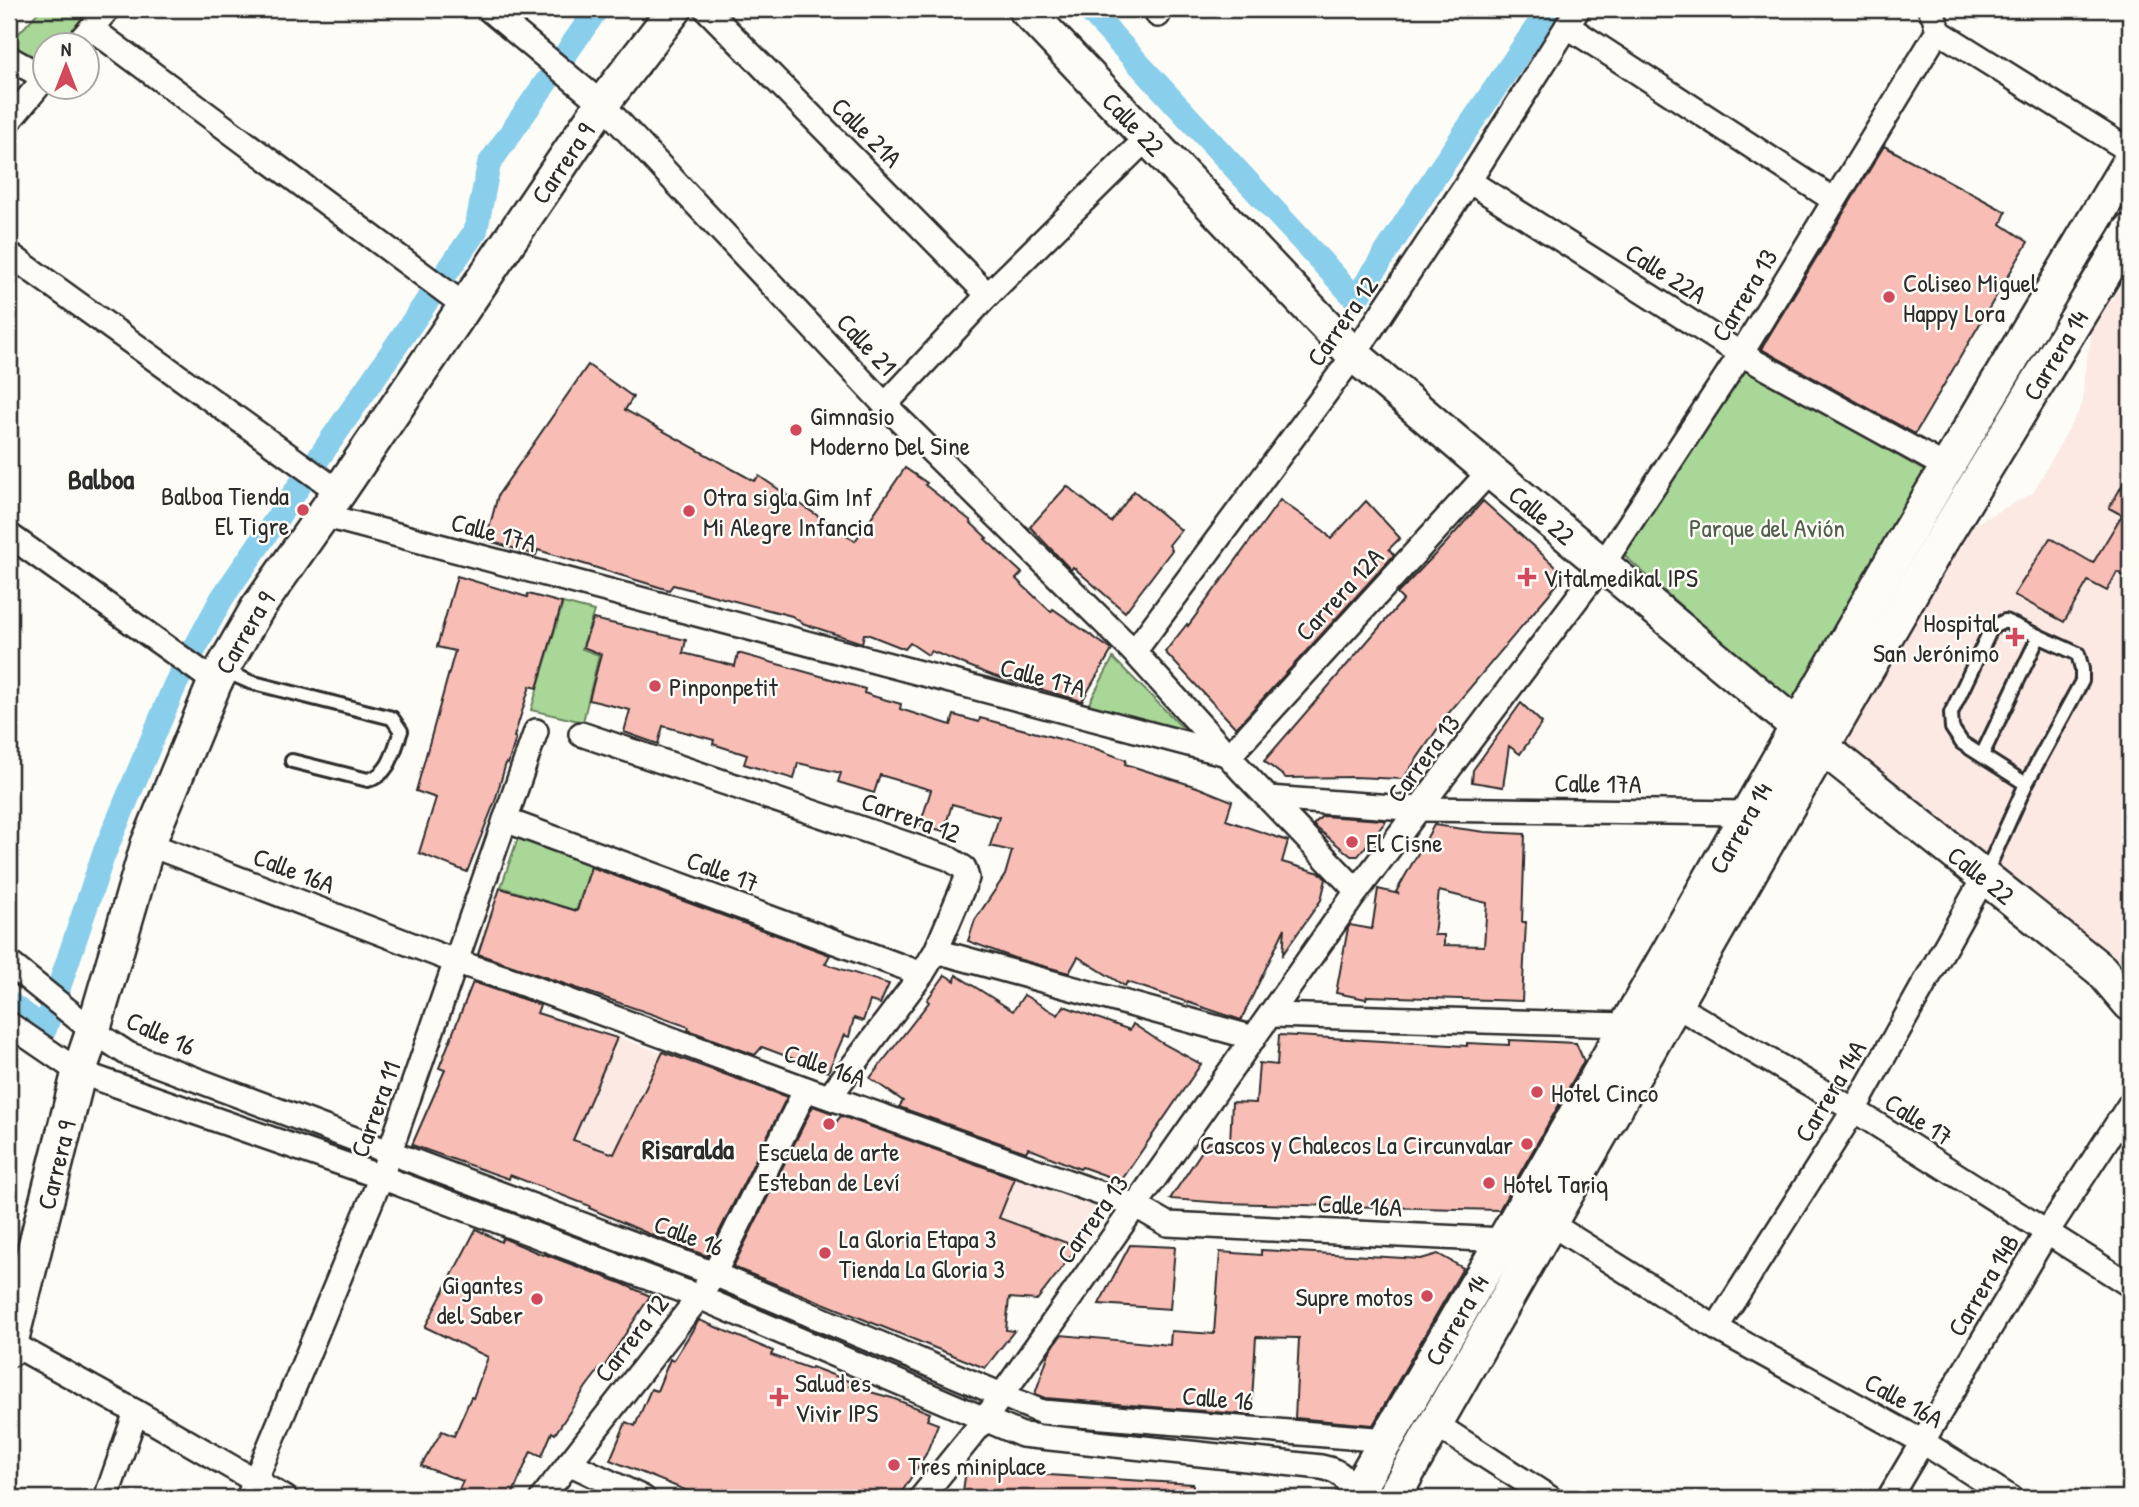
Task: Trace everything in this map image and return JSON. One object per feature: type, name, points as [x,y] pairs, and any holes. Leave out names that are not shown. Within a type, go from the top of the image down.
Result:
[{"type":"main road","name":"Carrera 9","points":[[10,1345],[79,1072],[148,844],[211,674],[257,609],[450,295],[603,104],[675,9]]},
{"type":"main road","name":"Calle 22","points":[[1025,9],[1354,355],[1810,737],[2101,970],[2130,1004]]},
{"type":"main road","name":"Carrera 14","points":[[1393,1498],[1675,1005],[1946,467],[2130,160]]},
{"type":"main road","name":"Carrera 14","points":[[1353,1498],[1504,1240],[1747,813],[1810,737],[1958,513],[2130,231]]},
{"type":"street","points":[[87,32],[108,9]]},
{"type":"street","name":"Calle 21","points":[[488,9],[603,104],[886,405],[1134,652],[1230,755]]},
{"type":"street","name":"Calle 21A","points":[[706,9],[988,295]]},
{"type":"street","points":[[1930,9],[1938,31],[2130,151]]},
{"type":"street","points":[[1573,17],[1834,200]]},
{"type":"street","name":"Carrera 12","points":[[1134,652],[1354,355],[1573,17]]},
{"type":"street","points":[[91,28],[450,295]]},
{"type":"street","name":"Carrera 13","points":[[921,1498],[985,1419],[999,1395],[1272,1015],[1357,891],[1603,564],[1741,354],[1938,31]]},
{"type":"street","points":[[9,58],[32,70]]},
{"type":"street","points":[[9,121],[32,94]]},
{"type":"street","points":[[886,405],[988,295],[1148,137]]},
{"type":"street","name":"Calle 22A","points":[[1469,181],[1741,354],[1946,467]]},
{"type":"street","name":"Calle 17A","points":[[9,254],[303,467],[328,496],[1230,755]]},
{"type":"street","name":"Carrera 12A","points":[[1230,755],[1490,471]]},
{"type":"street","points":[[9,535],[169,650],[211,674]]},
{"type":"street","name":"Carrera 11","points":[[251,1489],[381,1177],[536,731]]},
{"type":"street","name":"Carrera 12","points":[[581,734],[948,858],[964,868],[967,878],[936,951],[922,974],[830,1096]]},
{"type":"street","points":[[1230,755],[1357,891]]},
{"type":"street","name":"Calle 17A","points":[[1269,798],[1420,809],[1747,813]]},
{"type":"street","name":"Calle 17","points":[[505,820],[922,974]]},
{"type":"street","name":"Calle 16A","points":[[148,844],[457,962],[1136,1206],[1167,1224],[1504,1240]]},
{"type":"street","name":"Carrera 14A","points":[[1716,1328],[1854,1110],[1984,877]]},
{"type":"street","points":[[936,951],[1254,1038]]},
{"type":"street","name":"Calle 16","points":[[13,967],[93,1031],[128,1054],[714,1273],[1042,1412],[1387,1440]]},
{"type":"street","name":"Calle 17","points":[[1675,1005],[1854,1110],[2130,1284]]},
{"type":"street","points":[[1272,1015],[1626,1025]]},
{"type":"street","name":"Calle 16","points":[[9,1024],[79,1072],[381,1177],[699,1297],[1022,1435],[1321,1467],[1338,1471],[1344,1476],[1350,1482],[1353,1498]]},
{"type":"street","name":"Carrera 12","points":[[542,1498],[699,1297],[714,1273],[806,1089]]},
{"type":"street","name":"Carrera 14B","points":[[1889,1498],[2047,1232],[2130,1104]]},
{"type":"street","name":"Calle 16A","points":[[1551,1224],[1716,1328],[1923,1442],[2011,1498]]},
{"type":"street","points":[[10,1345],[136,1412],[251,1489],[285,1498]]},
{"type":"street","points":[[106,1498],[136,1412]]},
{"type":"street","points":[[1437,1425],[1550,1498]]},
{"type":"street","points":[[569,1463],[643,1498]]},
{"type":"lane","points":[[1984,877],[2026,783],[2082,681],[2078,654],[2005,621],[1993,627],[1951,713],[1952,728],[1962,743],[2026,783]]},
{"type":"lane","points":[[1982,755],[2039,636]]},
{"type":"lane","points":[[211,674],[392,718],[401,731],[385,772],[378,778],[368,780],[292,761]]},
{"type":"path","points":[[2130,94],[2124,104],[2130,107]]},
{"type":"shaded area","name":"Hospital San Jerónimo","points":[[2130,272],[2130,969],[1839,742],[1961,531],[2033,493],[2083,403],[2084,375],[2093,327]]},
{"type":"shaded area","points":[[618,1037],[662,1053],[614,1153],[575,1139]]},
{"type":"shaded area","points":[[1016,1177],[1104,1210],[1083,1248],[1000,1217]]},
{"type":"green space","points":[[41,9],[99,9],[78,32],[32,32],[32,57],[10,43]]},
{"type":"green space","name":"Parque del Avión","points":[[1746,368],[1926,472],[1790,703],[1617,549]]},
{"type":"green space","points":[[563,603],[594,611],[582,649],[599,655],[583,722],[531,710]]},
{"type":"green space","points":[[1113,658],[1186,731],[1087,707]]},
{"type":"green space","points":[[521,829],[595,855],[576,911],[501,887]]},
{"type":"building","name":"Coliseo Miguel Happy Lora","points":[[1884,146],[2006,212],[2001,224],[2028,242],[1915,434],[1761,349]]},
{"type":"building","points":[[588,365],[633,397],[625,410],[754,481],[759,476],[855,541],[905,468],[971,521],[987,538],[985,539],[1022,573],[1016,579],[1051,612],[1053,609],[1112,650],[1082,701],[994,676],[931,651],[928,655],[910,643],[905,649],[864,634],[862,643],[802,623],[792,616],[673,585],[669,590],[538,550],[536,555],[486,540],[498,495]]},
{"type":"building","points":[[2130,472],[2130,579],[2117,572],[2107,591],[2088,581],[2064,622],[2014,595],[2050,538],[2093,563],[2122,515],[2109,508]]},
{"type":"building","points":[[1067,486],[1111,522],[1134,491],[1181,530],[1169,545],[1172,550],[1125,612],[1073,567],[1071,570],[1030,527]]},
{"type":"building","points":[[1280,500],[1324,531],[1331,539],[1366,501],[1400,538],[1389,549],[1394,555],[1236,728],[1165,652],[1187,624],[1188,626]]},
{"type":"building","points":[[1483,501],[1565,575],[1447,715],[1403,779],[1286,778],[1264,761],[1403,600],[1397,594]]},
{"type":"building","points":[[457,576],[527,597],[528,594],[562,603],[537,688],[530,686],[508,764],[506,763],[495,801],[467,872],[419,853],[436,798],[416,791],[455,651],[437,647]]},
{"type":"building","points":[[593,619],[686,640],[683,653],[735,666],[738,653],[865,689],[864,693],[901,704],[900,709],[951,725],[954,715],[979,722],[980,718],[1094,748],[1126,760],[1125,764],[1197,787],[1232,801],[1226,820],[1288,841],[1282,862],[1320,873],[1326,879],[1321,900],[1283,954],[1285,928],[1241,1020],[1127,982],[1125,986],[1078,957],[1069,973],[1014,958],[968,941],[975,920],[1005,875],[1012,851],[990,846],[999,817],[952,804],[944,831],[920,825],[931,790],[880,775],[874,793],[838,782],[841,773],[798,763],[794,779],[744,764],[747,755],[713,744],[714,740],[663,726],[658,744],[624,732],[630,710],[589,700],[601,654],[583,647]]},
{"type":"building","points":[[1521,703],[1542,723],[1520,754],[1509,746],[1503,787],[1472,782],[1473,770]]},
{"type":"building","name":"El Cisne","points":[[1322,816],[1386,821],[1358,856],[1351,856],[1313,825]]},
{"type":"building","points":[[1434,825],[1525,834],[1522,922],[1526,922],[1522,1001],[1367,996],[1366,999],[1336,993],[1348,928],[1350,925],[1372,929],[1378,889],[1399,894],[1396,892]],"holes":[[[1439,891],[1487,903],[1484,946],[1444,945],[1444,935],[1434,935]]]},
{"type":"building","points":[[591,867],[830,955],[825,964],[889,984],[880,1004],[870,1001],[863,1021],[854,1018],[849,1037],[844,1035],[828,1072],[762,1047],[755,1055],[688,1030],[689,1027],[478,954],[500,888],[577,911]]},
{"type":"building","points":[[945,975],[955,981],[956,975],[1013,1011],[1024,995],[1058,1015],[1064,1006],[1130,1030],[1133,1024],[1201,1064],[1121,1181],[1082,1167],[1080,1169],[1028,1148],[1026,1152],[899,1107],[903,1101],[870,1078],[929,1002],[927,1000]]},
{"type":"building","points":[[473,982],[540,1005],[537,1013],[617,1038],[573,1140],[614,1154],[663,1052],[787,1097],[707,1256],[510,1175],[509,1179],[412,1145],[445,1070],[439,1068]]},
{"type":"building","points":[[1279,1035],[1467,1046],[1467,1043],[1509,1045],[1509,1040],[1576,1043],[1584,1061],[1499,1210],[1224,1203],[1170,1199],[1208,1142],[1230,1143],[1232,1102],[1256,1103],[1259,1063],[1277,1065]]},
{"type":"building","points":[[813,1106],[832,1113],[826,1127],[830,1129],[841,1116],[1015,1178],[999,1218],[1078,1247],[1037,1300],[1009,1298],[1006,1330],[1014,1331],[985,1368],[733,1267]]},
{"type":"building","points":[[476,1229],[501,1242],[503,1238],[650,1296],[604,1367],[602,1366],[586,1387],[555,1434],[552,1432],[542,1456],[531,1451],[511,1498],[455,1498],[463,1481],[421,1466],[442,1431],[454,1436],[471,1397],[473,1398],[488,1357],[425,1327]]},
{"type":"building","points":[[1130,1245],[1175,1247],[1170,1309],[1099,1304]]},
{"type":"building","points":[[1261,1250],[1421,1259],[1438,1254],[1463,1268],[1373,1425],[1295,1418],[1299,1338],[1256,1337],[1251,1415],[1045,1398],[1035,1394],[1049,1353],[1061,1335],[1170,1345],[1171,1331],[1214,1334],[1220,1252],[1261,1255]]},
{"type":"building","points":[[699,1320],[773,1351],[771,1355],[811,1369],[812,1367],[851,1382],[849,1386],[892,1398],[930,1413],[927,1420],[938,1424],[926,1454],[898,1498],[705,1498],[610,1460],[626,1422],[635,1426],[651,1389],[657,1391],[670,1359],[673,1361]]},
{"type":"building","points":[[966,1470],[1193,1484],[1192,1498],[962,1498]]},
{"type":"waterway","points":[[9,1003],[45,1029],[103,856],[175,685],[222,598],[476,230],[489,164],[597,9]]},
{"type":"waterway","points":[[1088,9],[1356,299],[1436,175],[1549,9]]},
{"type":"place","name":"Coliseo Miguel Happy Lora","points":[[1889,297]]},
{"type":"place","name":"Gimnasio Moderno Del Sine","points":[[796,430]]},
{"type":"place","name":"Balboa Tienda El Tigre","points":[[303,510]]},
{"type":"place","name":"Otra sigla Gim Inf Mi Alegre Infancia","points":[[689,511]]},
{"type":"place","name":"Vitalmedikal IPS","points":[[1527,577]]},
{"type":"place","name":"Hospital San Jerónimo","points":[[2015,637]]},
{"type":"place","name":"Pinponpetit","points":[[655,686]]},
{"type":"place","name":"El Cisne","points":[[1352,842]]},
{"type":"place","name":"Hotel Cinco","points":[[1537,1092]]},
{"type":"place","name":"Escuela de arte Esteban de Leví","points":[[829,1124]]},
{"type":"place","name":"Cascos y Chalecos La Circunvalar","points":[[1527,1144]]},
{"type":"place","name":"Hotel Tariq","points":[[1489,1183]]},
{"type":"place","name":"La Gloria Etapa 3 Tienda La Gloria 3","points":[[825,1253]]},
{"type":"place","name":"Supre motos","points":[[1427,1296]]},
{"type":"place","name":"Gigantes del Saber","points":[[537,1299]]},
{"type":"place","name":"Salud es Vivir IPS","points":[[779,1397]]},
{"type":"place","name":"Tres miniplace","points":[[894,1465]]},
{"type":"district","name":"Balboa","points":[[101,479]]},
{"type":"district","name":"Risaralda","points":[[688,1149]]}]
